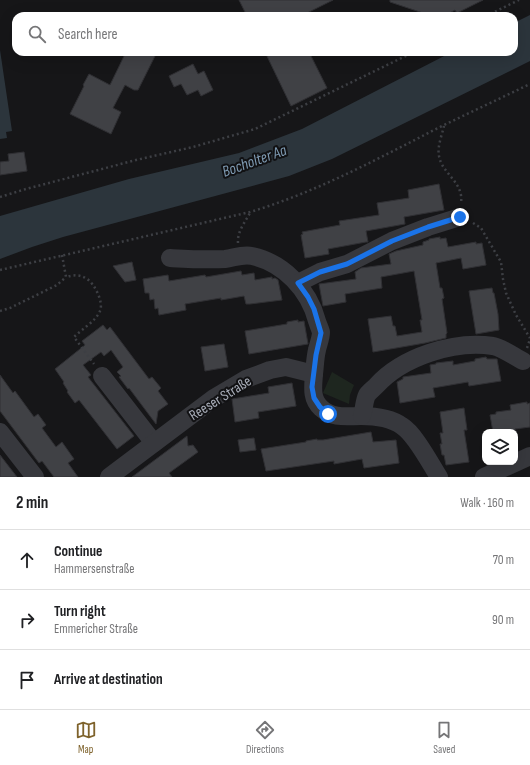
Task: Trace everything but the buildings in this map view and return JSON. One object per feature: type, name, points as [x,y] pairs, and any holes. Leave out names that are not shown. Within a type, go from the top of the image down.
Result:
[{"type":"street","points":[[298,283],[320,272],[347,264],[392,241],[428,227],[460,217]]},
{"type":"street","points":[[170,258],[205,260],[229,258],[240,255],[251,256],[267,261],[282,269],[298,283],[308,297],[314,309],[321,333],[316,355],[312,387],[314,398],[320,407],[328,414],[344,418],[362,416],[382,417],[402,425],[412,433],[440,477]]},
{"type":"street","points":[[362,416],[367,396],[383,378],[400,366],[443,348],[466,345],[494,346],[523,361]]},
{"type":"street","name":"Reeser Straße","points":[[109,477],[214,398],[246,379],[270,370],[286,367],[314,374]]},
{"type":"street","points":[[102,376],[154,443]]},
{"type":"street","points":[[0,432],[35,477]]},
{"type":"street","points":[[484,477],[530,456]]},
{"type":"path","points":[[494,12],[518,0]]},
{"type":"path","points":[[0,197],[255,129],[406,56]]},
{"type":"path","points":[[0,270],[250,212],[293,198],[341,177],[530,84]]},
{"type":"path","points":[[444,125],[439,156],[442,165],[452,176],[462,197],[460,217],[481,228],[501,262],[506,293],[516,315],[530,338]]},
{"type":"path","points":[[240,255],[238,238],[250,212]]},
{"type":"path","points":[[62,255],[66,277]]},
{"type":"path","points":[[0,311],[10,308],[57,285],[66,277],[76,275],[88,279],[98,292],[101,310],[97,316],[74,337],[102,376]]},
{"type":"shaded area","points":[[332,372],[354,385],[350,395],[349,404],[323,393]]},
{"type":"water","name":"Bocholter Aa","points":[[530,15],[530,61],[332,159],[289,176],[63,237],[0,259],[0,216],[129,179],[239,153],[302,129],[444,56],[518,56],[518,21]]},
{"type":"water","points":[[0,50],[12,131],[6,132],[7,138],[0,139]]},
{"type":"route","points":[[328,414],[320,407],[314,398],[312,387],[316,355],[321,333],[314,309],[298,283],[320,272],[347,264],[392,241],[428,227],[460,217]]}]
